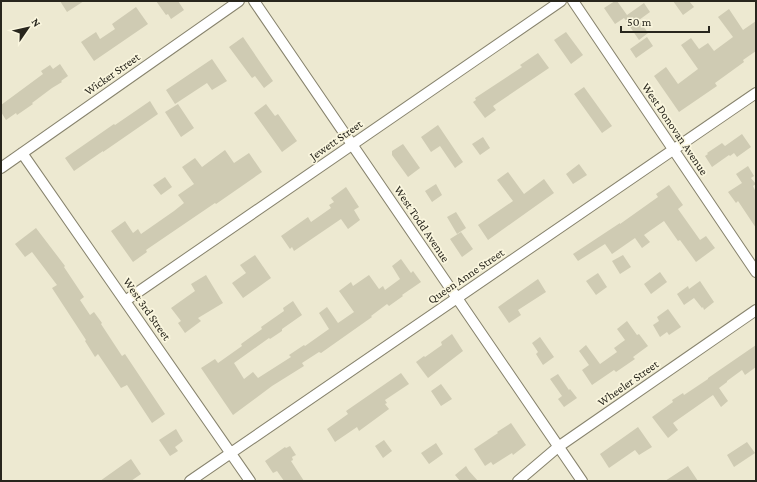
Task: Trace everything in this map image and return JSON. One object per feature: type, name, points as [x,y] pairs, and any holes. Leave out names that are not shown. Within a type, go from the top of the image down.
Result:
[{"type":"street","name":"Wicker Street","points":[[1,168],[239,1]]},
{"type":"street","name":"West Todd Avenue","points":[[254,1],[582,481]]},
{"type":"street","name":"Jewett Street","points":[[125,301],[561,1]]},
{"type":"street","name":"West Donovan Avenue","points":[[573,1],[756,272]]},
{"type":"street","name":"Queen Anne Street","points":[[190,481],[756,93]]},
{"type":"street","name":"West 3rd Street","points":[[22,153],[250,481]]},
{"type":"street","name":"Wheeler Street","points":[[518,481],[558,447],[756,310]]},
{"type":"building","points":[[60,1],[84,1],[67,12]]},
{"type":"building","points":[[156,1],[178,1],[184,10],[171,19],[168,14],[166,15]]},
{"type":"building","points":[[617,1],[627,15],[644,3],[650,12],[639,20],[648,33],[639,40],[624,18],[615,24],[604,8]]},
{"type":"building","points":[[673,1],[689,1],[694,7],[683,15]]},
{"type":"building","points":[[136,7],[148,24],[94,61],[81,42],[96,32],[100,39],[115,29],[112,24]]},
{"type":"building","points":[[729,9],[743,30],[756,21],[756,51],[743,60],[744,62],[715,83],[717,86],[679,112],[654,76],[666,67],[678,84],[698,69],[681,45],[691,38],[699,49],[708,43],[714,51],[733,37],[718,17]]},
{"type":"building","points":[[566,32],[583,55],[571,64],[554,40]]},
{"type":"building","points":[[243,37],[273,81],[264,88],[255,76],[252,78],[229,47]]},
{"type":"building","points":[[647,37],[653,46],[636,58],[630,49]]},
{"type":"building","points":[[538,53],[549,68],[493,106],[496,110],[485,118],[473,102],[476,100],[475,98],[522,67],[520,65]]},
{"type":"building","points":[[212,59],[227,81],[212,90],[207,83],[175,104],[166,90]]},
{"type":"building","points":[[60,64],[68,76],[61,81],[62,82],[32,103],[33,104],[17,115],[16,113],[6,120],[1,112],[1,105],[43,74],[41,71],[50,65],[53,69]]},
{"type":"building","points":[[584,87],[612,126],[602,133],[574,94]]},
{"type":"building","points":[[150,101],[158,114],[74,171],[65,158]]},
{"type":"building","points":[[178,104],[194,128],[181,137],[165,112]]},
{"type":"building","points":[[266,104],[275,116],[278,114],[297,141],[282,152],[254,113]]},
{"type":"building","points":[[438,125],[463,162],[455,168],[440,146],[431,152],[421,137]]},
{"type":"building","points":[[742,134],[751,147],[737,157],[734,153],[730,156],[729,155],[712,167],[705,156],[708,154],[707,153],[722,143],[725,146]]},
{"type":"building","points":[[483,137],[490,148],[480,155],[472,144]]},
{"type":"building","points":[[403,144],[420,168],[408,177],[392,155],[392,151]]},
{"type":"building","points":[[225,150],[234,163],[249,153],[262,172],[146,250],[147,252],[133,262],[111,231],[125,221],[133,233],[138,229],[141,234],[174,211],[184,203],[178,195],[194,184],[182,167],[195,158],[202,167]]},
{"type":"building","points":[[579,164],[587,175],[573,184],[566,174]]},
{"type":"building","points":[[748,166],[754,176],[751,178],[756,184],[753,186],[756,192],[756,228],[738,201],[736,203],[728,192],[742,183],[736,174]]},
{"type":"building","points":[[508,172],[524,194],[544,179],[554,193],[488,240],[478,225],[513,201],[497,180]]},
{"type":"building","points":[[165,177],[172,187],[161,195],[153,185]]},
{"type":"building","points":[[436,184],[442,195],[432,202],[425,191]]},
{"type":"building","points":[[669,185],[683,205],[678,209],[700,240],[706,236],[715,248],[696,262],[680,240],[678,241],[664,221],[644,235],[650,242],[642,248],[635,238],[612,254],[605,244],[578,261],[573,254],[620,224],[658,197],[656,194]]},
{"type":"building","points":[[346,187],[359,207],[354,210],[360,220],[348,229],[341,219],[294,251],[292,247],[290,249],[281,236],[308,217],[311,222],[331,208],[329,205],[334,202],[331,198]]},
{"type":"building","points":[[456,212],[466,228],[457,234],[447,217]]},
{"type":"building","points":[[36,228],[65,266],[64,267],[84,297],[80,300],[90,315],[94,312],[122,356],[125,354],[165,414],[152,423],[127,385],[121,388],[98,354],[95,357],[85,341],[86,340],[52,288],[57,285],[32,252],[25,257],[15,244]]},
{"type":"building","points":[[461,232],[473,249],[462,257],[450,239]]},
{"type":"building","points":[[255,255],[271,278],[243,298],[232,283],[246,273],[240,265]]},
{"type":"building","points":[[623,255],[631,267],[620,274],[612,261]]},
{"type":"building","points":[[401,259],[411,273],[413,271],[421,282],[389,306],[387,304],[371,316],[372,317],[321,353],[319,352],[302,363],[304,366],[272,386],[233,415],[201,368],[215,359],[218,363],[242,346],[241,344],[262,329],[261,327],[284,311],[283,308],[293,301],[302,315],[282,329],[282,331],[270,339],[269,338],[234,363],[244,379],[253,372],[258,378],[291,357],[289,355],[329,329],[319,313],[327,307],[338,323],[354,312],[339,291],[351,282],[353,286],[369,275],[379,289],[383,286],[385,290],[400,279],[392,266]]},
{"type":"building","points":[[660,272],[667,282],[651,294],[644,284]]},
{"type":"building","points":[[598,273],[607,287],[596,295],[586,281]]},
{"type":"building","points":[[206,275],[223,303],[198,318],[201,321],[185,333],[178,323],[181,321],[171,308],[195,291],[191,284]]},
{"type":"building","points":[[538,279],[546,292],[518,310],[521,315],[509,323],[498,307]]},
{"type":"building","points":[[700,281],[714,302],[704,310],[694,298],[684,305],[677,294],[688,286],[689,289]]},
{"type":"building","points":[[668,309],[681,327],[669,335],[667,332],[660,337],[653,325],[659,321],[657,317]]},
{"type":"building","points":[[627,321],[637,335],[639,334],[648,346],[633,357],[635,359],[616,372],[614,370],[592,385],[582,370],[589,365],[579,351],[586,345],[600,364],[617,352],[614,348],[625,340],[617,329]]},
{"type":"building","points":[[452,334],[463,351],[428,378],[416,362],[442,345],[441,342]]},
{"type":"building","points":[[540,337],[554,357],[543,365],[536,354],[538,352],[532,343]]},
{"type":"building","points":[[756,345],[756,367],[745,375],[742,370],[719,388],[728,401],[721,407],[713,395],[673,423],[678,430],[668,438],[652,417],[673,402],[672,400],[683,393],[684,395]]},
{"type":"building","points":[[401,373],[409,384],[385,400],[387,403],[385,404],[389,409],[359,431],[357,427],[335,442],[327,429],[348,414],[346,411]]},
{"type":"building","points":[[558,374],[569,390],[570,389],[577,398],[564,407],[558,399],[562,396],[550,379]]},
{"type":"building","points":[[441,384],[452,399],[441,406],[431,391]]},
{"type":"building","points":[[511,423],[526,445],[513,455],[512,453],[493,465],[491,462],[485,466],[474,449]]},
{"type":"building","points":[[638,427],[652,447],[639,455],[635,450],[609,468],[600,454]]},
{"type":"building","points":[[176,429],[183,441],[175,447],[178,451],[170,456],[159,440]]},
{"type":"building","points":[[384,440],[392,451],[383,458],[375,446]]},
{"type":"building","points":[[747,442],[755,453],[734,467],[727,455]]},
{"type":"building","points":[[436,443],[443,454],[429,464],[421,453]]},
{"type":"building","points":[[290,446],[296,455],[292,457],[293,460],[291,461],[304,481],[284,481],[277,471],[273,473],[265,461],[285,447]]},
{"type":"building","points":[[131,459],[141,474],[131,481],[100,481]]},
{"type":"building","points":[[466,466],[478,481],[460,481],[455,475]]},
{"type":"building","points":[[688,466],[698,481],[665,481]]}]
